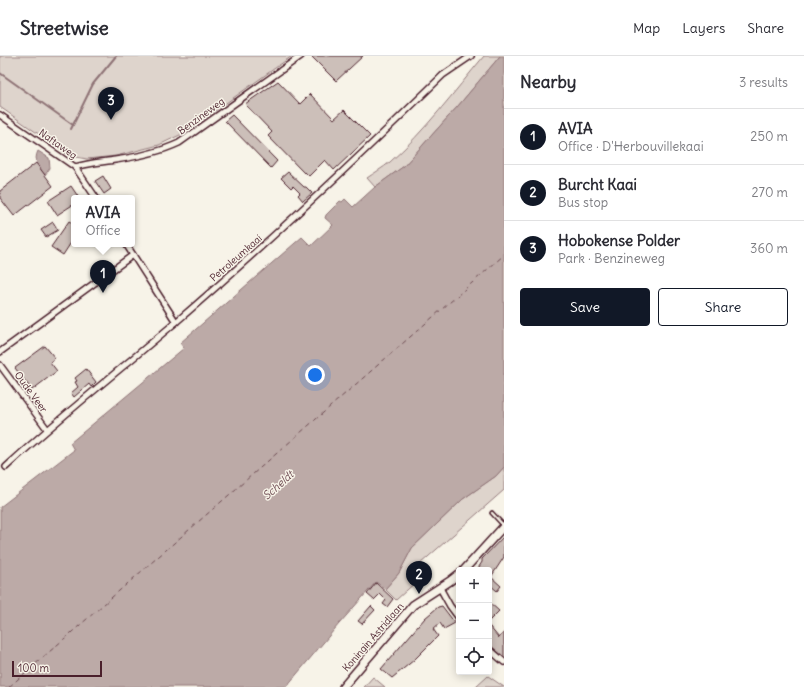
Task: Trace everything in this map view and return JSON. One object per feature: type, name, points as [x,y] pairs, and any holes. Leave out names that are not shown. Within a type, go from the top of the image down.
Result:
[{"type":"street","name":"Benzineweg","points":[[75,167],[128,158],[164,149],[179,143],[301,56]]},
{"type":"street","name":"Petroleumkaai","points":[[6,467],[46,429],[176,322],[285,226],[442,75],[471,56]]},
{"type":"street","name":"Naftaweg","points":[[0,115],[75,167],[94,195]]},
{"type":"street","points":[[128,247],[176,322]]},
{"type":"street","points":[[0,352],[133,255]]},
{"type":"street","name":"Oude Veer","points":[[0,365],[46,429]]},
{"type":"street","points":[[467,567],[504,526]]},
{"type":"street","name":"Koningin Astridlaan","points":[[343,687],[413,606],[456,576]]},
{"type":"street","points":[[440,588],[456,614]]},
{"type":"street","points":[[492,652],[504,662]]},
{"type":"lane","points":[[492,513],[504,526]]},
{"type":"shaded area","points":[[0,56],[292,56],[184,133],[159,145],[116,156],[87,159],[70,156],[0,107]]},
{"type":"shaded area","points":[[484,56],[500,56],[458,106],[404,166],[375,187],[367,178],[390,162],[403,150],[439,111]]},
{"type":"shaded area","points":[[504,467],[504,490],[420,564],[428,571],[396,600],[385,589],[399,573],[412,548],[463,499],[496,476]]},
{"type":"shaded area","points":[[488,676],[504,687],[476,687]]},
{"type":"shaded area","points":[[373,677],[385,687],[364,687]]},
{"type":"water","name":"Scheldt","points":[[500,56],[504,56],[504,467],[496,476],[463,499],[412,548],[399,573],[385,589],[376,582],[286,687],[0,687],[0,507],[74,450],[70,443],[184,348],[180,343],[302,237],[311,246],[333,225],[325,218],[326,215],[340,201],[342,202],[345,199],[353,207],[375,187],[404,166],[458,106]]},
{"type":"water","points":[[38,151],[49,158],[50,168],[45,175],[36,161]]},
{"type":"building","points":[[311,56],[363,56],[336,81]]},
{"type":"building","points":[[278,81],[300,104],[310,94],[334,119],[344,110],[370,136],[334,170],[325,160],[309,176],[305,172],[304,173],[268,136],[272,132],[245,104]]},
{"type":"building","points":[[232,115],[277,161],[271,168],[225,121]]},
{"type":"building","points":[[36,163],[53,186],[14,216],[0,198],[0,191]]},
{"type":"building","points":[[288,172],[312,193],[303,201],[298,195],[300,193],[293,186],[291,188],[281,178]]},
{"type":"building","points":[[103,176],[111,189],[104,194],[95,181]]},
{"type":"building","points":[[71,186],[77,195],[71,195],[71,206],[57,215],[48,201]]},
{"type":"building","points":[[69,221],[71,222],[71,243],[63,255],[51,247]]},
{"type":"building","points":[[53,222],[58,230],[46,237],[41,230]]},
{"type":"building","points":[[45,346],[55,358],[50,362],[57,371],[32,390],[15,368]]},
{"type":"building","points":[[86,369],[96,382],[91,387],[89,384],[74,397],[71,393],[78,387],[75,382],[77,381],[75,378]]},
{"type":"building","points":[[504,536],[504,557],[492,575],[492,567],[479,567],[482,559]]},
{"type":"building","points":[[492,578],[501,586],[497,591],[492,587]]},
{"type":"building","points":[[376,583],[393,599],[387,607],[383,604],[386,600],[380,594],[374,600],[367,594]]},
{"type":"building","points":[[492,605],[499,611],[492,618]]},
{"type":"building","points":[[371,606],[375,610],[362,624],[358,621]]},
{"type":"building","points":[[442,606],[455,623],[444,629],[440,623],[433,629],[438,636],[414,660],[392,678],[381,669],[425,618],[438,607]]},
{"type":"building","points":[[492,630],[499,638],[504,632],[504,657],[492,647]]},
{"type":"waterway","points":[[73,125],[93,84],[116,56]]},
{"type":"waterway","points":[[0,73],[73,125],[71,129]]},
{"type":"ferry route","points":[[9,687],[504,255]]},
{"type":"place","name":"Hobokense Polder","points":[[111,120]]},
{"type":"place","name":"AVIA","points":[[103,293]]},
{"type":"place","name":"Burcht Kaai","points":[[419,594]]}]
